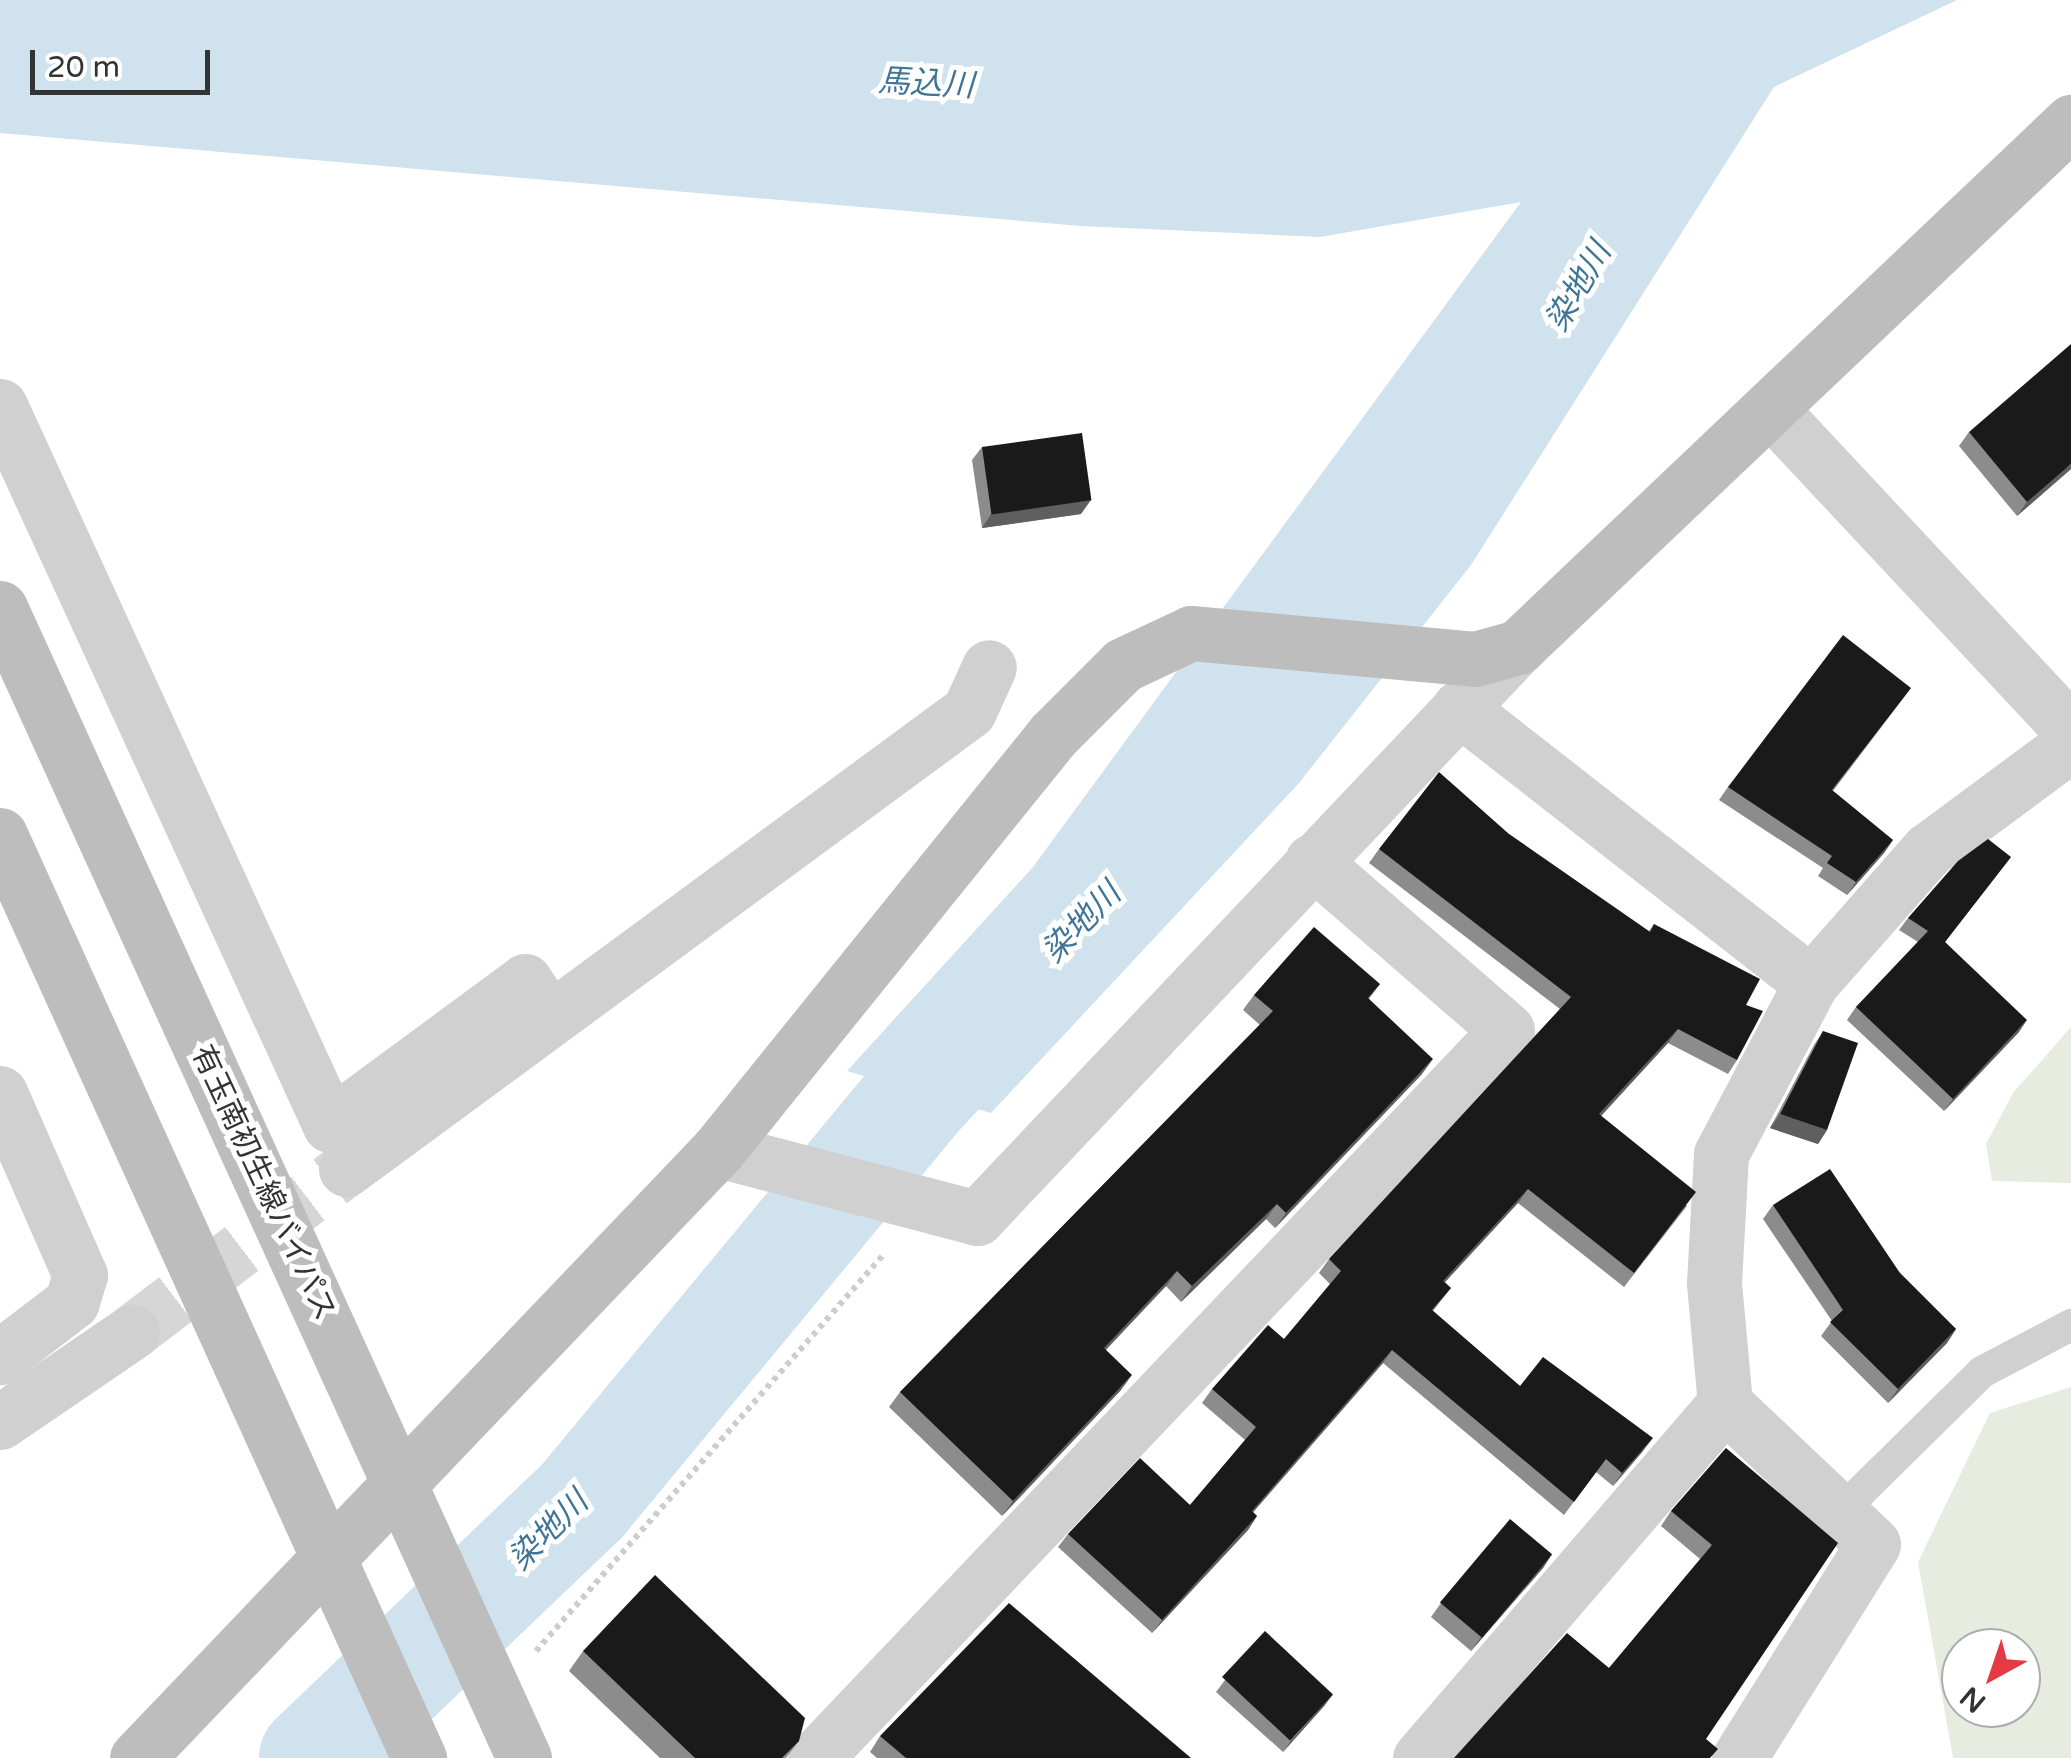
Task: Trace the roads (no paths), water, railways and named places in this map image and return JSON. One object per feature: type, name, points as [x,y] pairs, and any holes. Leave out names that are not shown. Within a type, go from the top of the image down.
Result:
[{"type":"street","points":[[718,1150],[977,1218],[1518,647],[1773,412],[2071,122]]},
{"type":"street","points":[[0,406],[330,1125],[525,981],[550,1019]]},
{"type":"street","points":[[1773,412],[2071,730]]},
{"type":"street","name":"有玉南初生線バイパス","points":[[0,608],[408,1501],[514,1676],[524,1758]]},
{"type":"street","points":[[137,1758],[336,1578],[408,1501],[718,1150],[1086,698],[1157,643],[1192,633],[1475,659],[1518,647]]},
{"type":"street","points":[[346,1169],[969,711],[989,667]]},
{"type":"street","points":[[1459,708],[1811,982]]},
{"type":"street","points":[[1739,1758],[1874,1544],[1725,1404],[1714,1283],[1721,1154],[1811,982],[1928,850],[2071,744]]},
{"type":"street","points":[[0,835],[418,1758]]},
{"type":"street","points":[[815,1758],[1507,1030],[1312,861]]},
{"type":"street","points":[[0,1092],[80,1275],[72,1302],[0,1357]]},
{"type":"street","points":[[0,1422],[132,1332]]},
{"type":"street","points":[[1420,1758],[1725,1404]]},
{"type":"lane","points":[[1840,1512],[1982,1372],[2071,1325]]},
{"type":"water","name":"馬込川","points":[[0,0],[1957,0],[1774,87],[1471,565],[1299,783],[991,1113],[847,1071],[1033,867],[1521,202],[1320,237],[1081,226],[0,133]]},
{"type":"waterway","name":"染地川","points":[[313,1758],[582,1501],[921,1092],[1022,985]]},
{"type":"tunnel","points":[[132,1332],[346,1169]]}]
